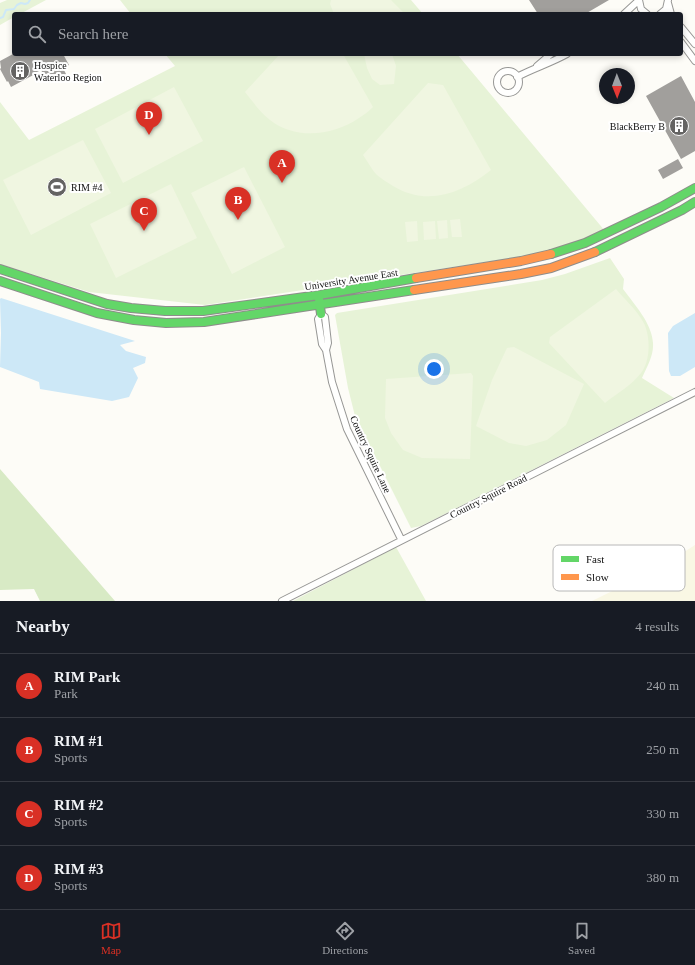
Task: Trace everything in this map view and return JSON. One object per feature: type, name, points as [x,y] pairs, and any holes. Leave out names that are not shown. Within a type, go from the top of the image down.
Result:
[{"type":"main road","name":"University Avenue East","points":[[0,269],[107,304],[165,311],[203,311],[319,295],[480,267],[521,262],[549,255],[585,243],[661,207],[695,188]]},
{"type":"main road","name":"University Avenue East","points":[[0,281],[97,313],[134,320],[166,323],[204,322],[521,274],[551,268],[588,256],[682,210],[695,202]]},
{"type":"main road","name":"Country Squire Lane","points":[[319,295],[321,314]]},
{"type":"street","points":[[626,12],[638,1],[641,9],[645,12]]},
{"type":"street","points":[[662,12],[666,9],[668,2]]},
{"type":"street","points":[[668,2],[670,12]]},
{"type":"street","points":[[683,29],[695,44]]},
{"type":"street","points":[[683,45],[695,61]]},
{"type":"street","points":[[534,68],[549,56]]},
{"type":"street","points":[[518,77],[534,68],[563,56]]},
{"type":"street","name":"Country Squire Lane","points":[[321,314],[325,317],[328,343],[326,350],[332,382],[347,429],[401,540]]},
{"type":"street","name":"Country Squire Road","points":[[282,601],[695,392]]},
{"type":"shaded area","points":[[695,545],[695,601],[592,601],[612,591],[685,591],[685,551]]},
{"type":"green space","points":[[7,0],[46,0],[24,12],[12,12],[12,18],[0,25],[0,3]]},
{"type":"green space","points":[[120,0],[411,0],[421,12],[129,12]]},
{"type":"green space","points":[[331,0],[391,0],[403,12],[333,12],[330,4]]},
{"type":"green space","points":[[167,56],[459,56],[605,231],[566,246],[525,256],[205,305],[89,292],[0,264],[0,102],[29,140],[175,66]]},
{"type":"green space","points":[[278,56],[344,56],[373,107],[363,116],[338,129],[326,132],[302,133],[291,131],[270,120],[263,114],[245,92]]},
{"type":"green space","points":[[364,56],[393,56],[396,66],[394,84],[380,85],[372,79],[367,68]]},
{"type":"green space","points":[[428,83],[443,85],[491,170],[480,178],[456,191],[432,196],[419,196],[406,192],[385,181],[377,175],[363,155]]},
{"type":"green space","points":[[174,87],[203,141],[123,183],[95,129]]},
{"type":"green space","name":"RIM #4","points":[[83,140],[111,193],[31,235],[3,180]]},
{"type":"green space","points":[[244,167],[285,247],[232,274],[191,193]]},
{"type":"green space","points":[[171,184],[197,238],[116,278],[90,224]]},
{"type":"green space","points":[[460,219],[462,237],[452,237],[450,220]]},
{"type":"green space","points":[[447,220],[448,238],[439,239],[437,221]]},
{"type":"green space","points":[[417,221],[418,241],[407,242],[405,222]]},
{"type":"green space","points":[[435,221],[436,239],[424,240],[423,222]]},
{"type":"green space","points":[[610,258],[624,279],[623,289],[642,314],[652,336],[653,347],[650,361],[642,378],[674,398],[421,526],[411,528],[355,416],[348,388],[335,315],[337,313],[542,280],[565,274]]},
{"type":"green space","points":[[616,289],[637,312],[645,326],[649,347],[647,361],[641,373],[629,385],[605,403],[549,343],[550,337]]},
{"type":"green space","points":[[514,347],[584,384],[566,425],[547,440],[526,446],[509,443],[476,426],[492,380],[507,348]]},
{"type":"green space","points":[[471,373],[473,376],[470,459],[422,458],[403,450],[391,433],[385,418],[386,379]]},
{"type":"green space","points":[[0,469],[115,601],[40,601],[34,589],[0,590]]},
{"type":"green space","points":[[396,547],[426,601],[293,601]]},
{"type":"water","points":[[1,298],[135,341],[120,345],[126,351],[146,357],[145,363],[133,368],[138,378],[129,397],[112,401],[40,389],[39,382],[0,367]]},
{"type":"water","points":[[695,313],[695,367],[680,376],[671,376],[669,371],[668,333],[673,326]]},
{"type":"building","points":[[529,0],[609,0],[588,12],[537,12]]},
{"type":"building","name":"Hospice Waterloo Region","points":[[12,55],[12,56],[64,56],[69,65],[63,68],[66,74],[48,83],[41,70],[11,87],[0,69],[0,61]]},
{"type":"building","name":"BlackBerry B","points":[[681,76],[695,102],[695,151],[681,159],[646,96]]},
{"type":"building","points":[[678,159],[683,168],[663,179],[658,170]]},
{"type":"waterway","points":[[0,18],[3,17],[6,10],[14,9],[17,5],[21,3],[28,3],[30,0]]},
{"type":"traffic: fast","points":[[551,254],[585,243],[661,207],[695,188]]},
{"type":"traffic: fast","points":[[595,252],[682,210],[695,202]]},
{"type":"traffic: fast","points":[[0,269],[107,304],[165,311],[203,311],[319,295],[416,278]]},
{"type":"traffic: fast","points":[[0,281],[97,313],[134,320],[166,323],[204,322],[414,290]]},
{"type":"traffic: fast","points":[[319,299],[321,314]]},
{"type":"traffic: slow","points":[[414,290],[551,268],[595,252]]},
{"type":"traffic: slow","points":[[416,278],[521,261],[551,254]]},
{"type":"place","name":"Hospice Waterloo Region","points":[[20,71]]},
{"type":"place","name":"BlackBerry B","points":[[679,126]]},
{"type":"place","name":"RIM #3","points":[[149,135]]},
{"type":"place","name":"RIM Park","points":[[282,183]]},
{"type":"place","name":"RIM #4","points":[[57,187]]},
{"type":"place","name":"RIM #1","points":[[238,220]]},
{"type":"place","name":"RIM #2","points":[[144,231]]}]
